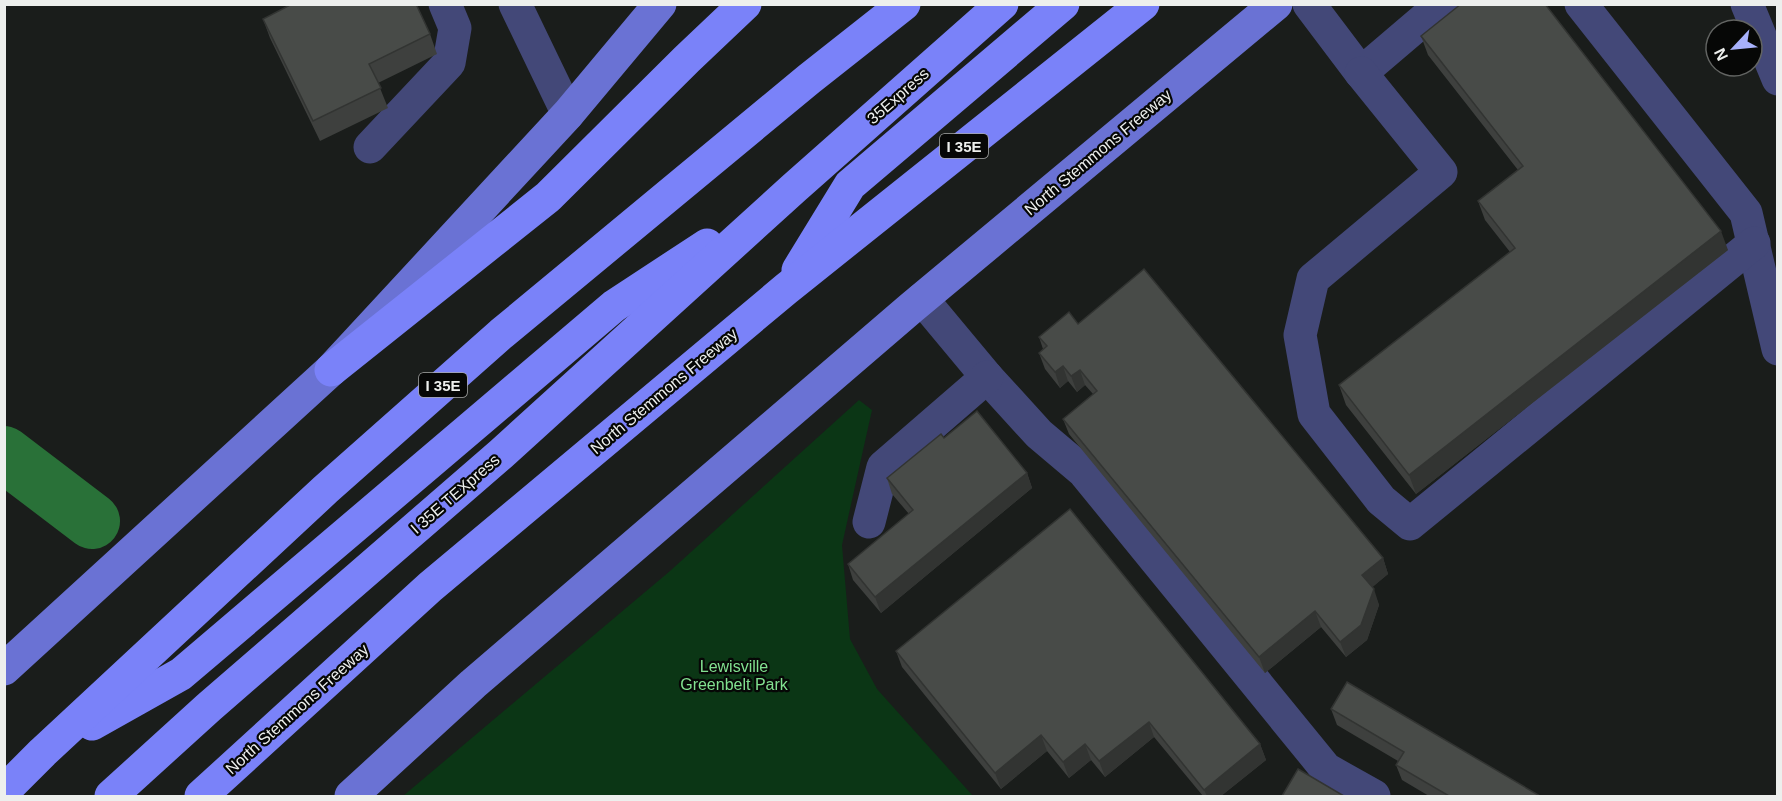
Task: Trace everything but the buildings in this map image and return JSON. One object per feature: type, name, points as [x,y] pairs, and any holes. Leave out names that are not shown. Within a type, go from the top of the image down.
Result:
[{"type":"highway","points":[[330,370],[548,197],[745,4]]},
{"type":"highway","name":"I 35E","points":[[4,791],[326,489],[501,334],[809,79],[904,4]]},
{"type":"highway","name":"35Express","points":[[794,188],[1002,4]]},
{"type":"highway","points":[[786,289],[850,185],[1063,4]]},
{"type":"highway","name":"North Stemmons Freeway","points":[[201,796],[430,587],[786,289],[1143,4]]},
{"type":"highway","points":[[43,752],[181,674],[615,306],[794,188]]},
{"type":"highway","name":"I 35E TEXpress","points":[[111,796],[209,706],[501,454],[794,188]]},
{"type":"main road","points":[[4,669],[330,370],[568,114],[660,4]]},
{"type":"main road","name":"North Stemmons Freeway","points":[[351,796],[473,684],[922,299],[1276,4]]},
{"type":"street","points":[[370,147],[449,63],[455,28],[445,4]]},
{"type":"street","points":[[514,4],[568,114]]},
{"type":"street","points":[[1309,4],[1441,172],[1313,279],[1300,335],[1314,414],[1381,500],[1410,524],[1754,243]]},
{"type":"street","points":[[1361,73],[1442,4]]},
{"type":"street","points":[[1581,4],[1746,213],[1778,349]]},
{"type":"street","points":[[1747,4],[1778,79]]},
{"type":"street","points":[[922,299],[987,377],[1039,434],[1084,472],[1326,769],[1374,796]]},
{"type":"street","points":[[869,522],[884,467],[987,377]]},
{"type":"green space","name":"Lewisville Greenbelt Park","points":[[859,400],[872,410],[842,545],[850,639],[877,689],[973,796],[403,796],[670,571]]},
{"type":"waterway","points":[[4,454],[92,521]]}]
